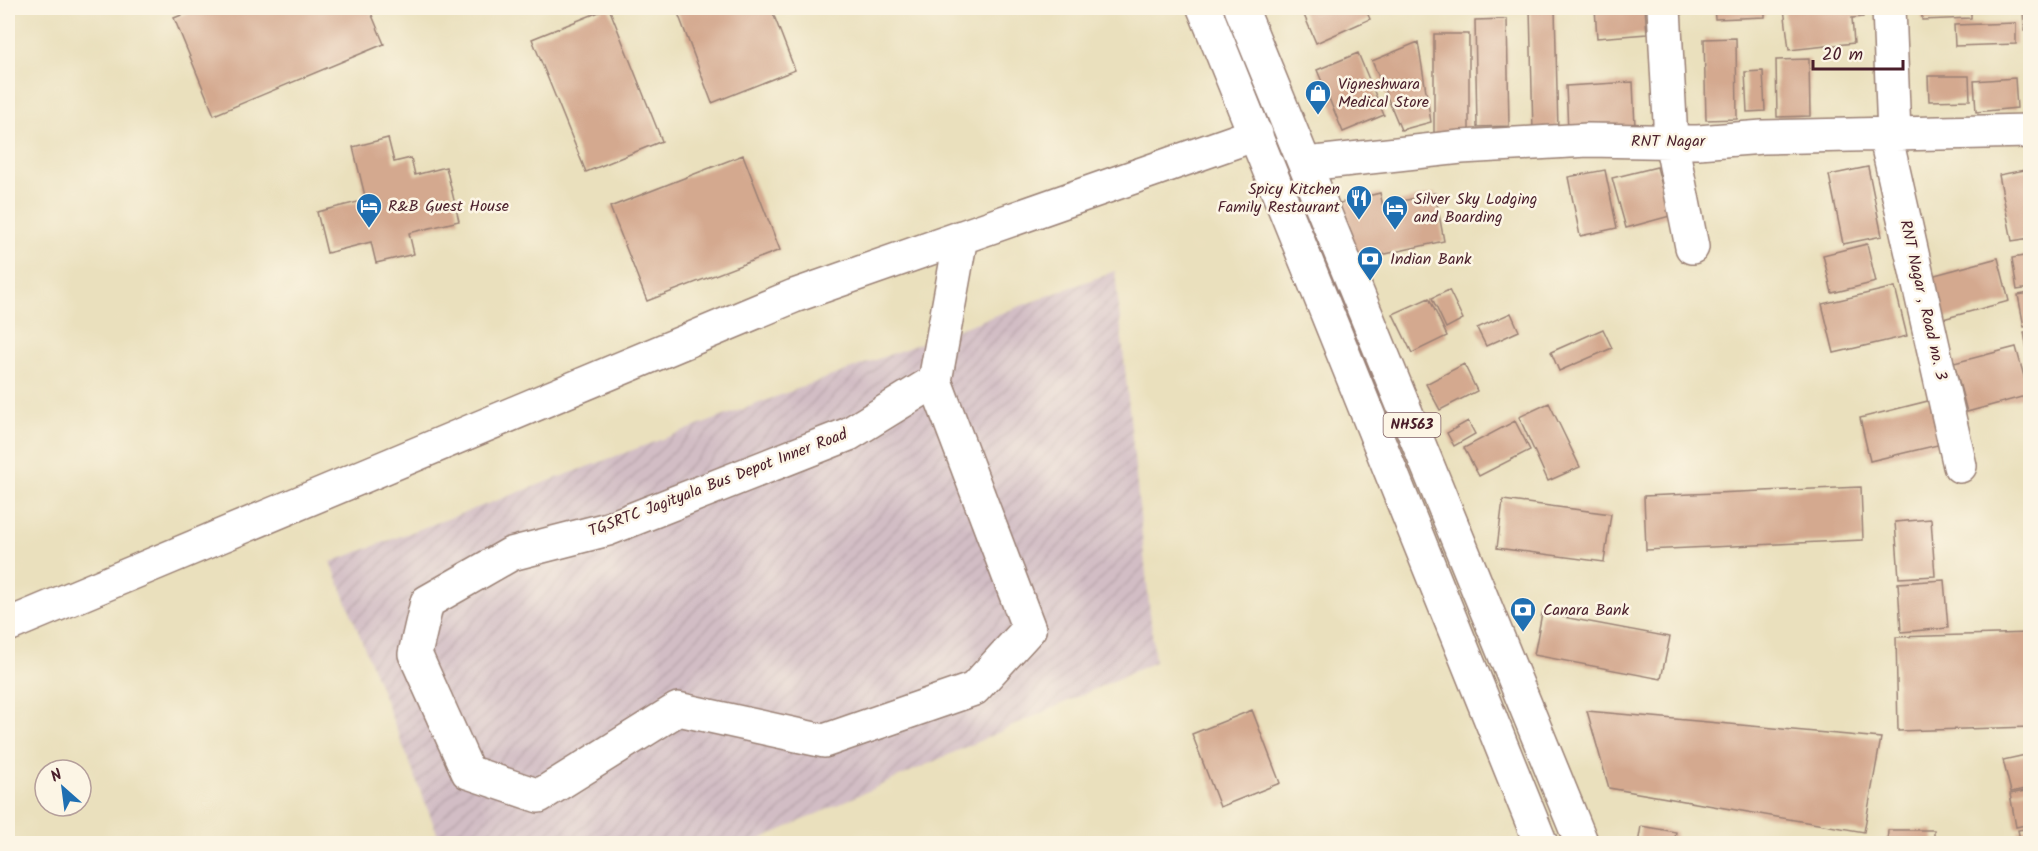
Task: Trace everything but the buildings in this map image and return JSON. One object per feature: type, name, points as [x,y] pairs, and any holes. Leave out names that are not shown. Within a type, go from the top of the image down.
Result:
[{"type":"main road","name":"NH563","points":[[1204,8],[1541,843]]},
{"type":"main road","name":"NH563","points":[[1241,8],[1582,843]]},
{"type":"main road","points":[[1664,8],[1671,141],[1692,247]]},
{"type":"main road","name":"RNT Nagar , Road no. 3","points":[[1889,8],[1890,134],[1960,466]]},
{"type":"main road","name":"RNT Nagar","points":[[1306,164],[1461,147],[1588,140],[1671,141],[2031,131]]},
{"type":"main road","points":[[8,625],[794,296],[1256,134]]},
{"type":"main road","points":[[934,381],[961,237]]},
{"type":"main road","name":"TGSRTC Jagityala Bus Depot Inner Road","points":[[934,381],[1029,629],[974,689],[824,741],[678,709],[539,796],[468,772],[415,654],[427,602],[511,554],[608,529],[849,434],[934,381]]},
{"type":"shaded area","points":[[1115,271],[1155,662],[752,843],[441,843],[331,562]]},
{"type":"place","name":"Vigneshwara Medical Store","points":[[1318,116]]},
{"type":"place","name":"Spicy Kitchen Family Restaurant","points":[[1359,221]]},
{"type":"place","name":"R&B Guest House","points":[[369,229]]},
{"type":"place","name":"Silver Sky Lodging and Boarding","points":[[1395,231]]},
{"type":"place","name":"Indian Bank","points":[[1370,282]]},
{"type":"place","name":"Canara Bank","points":[[1523,633]]}]
